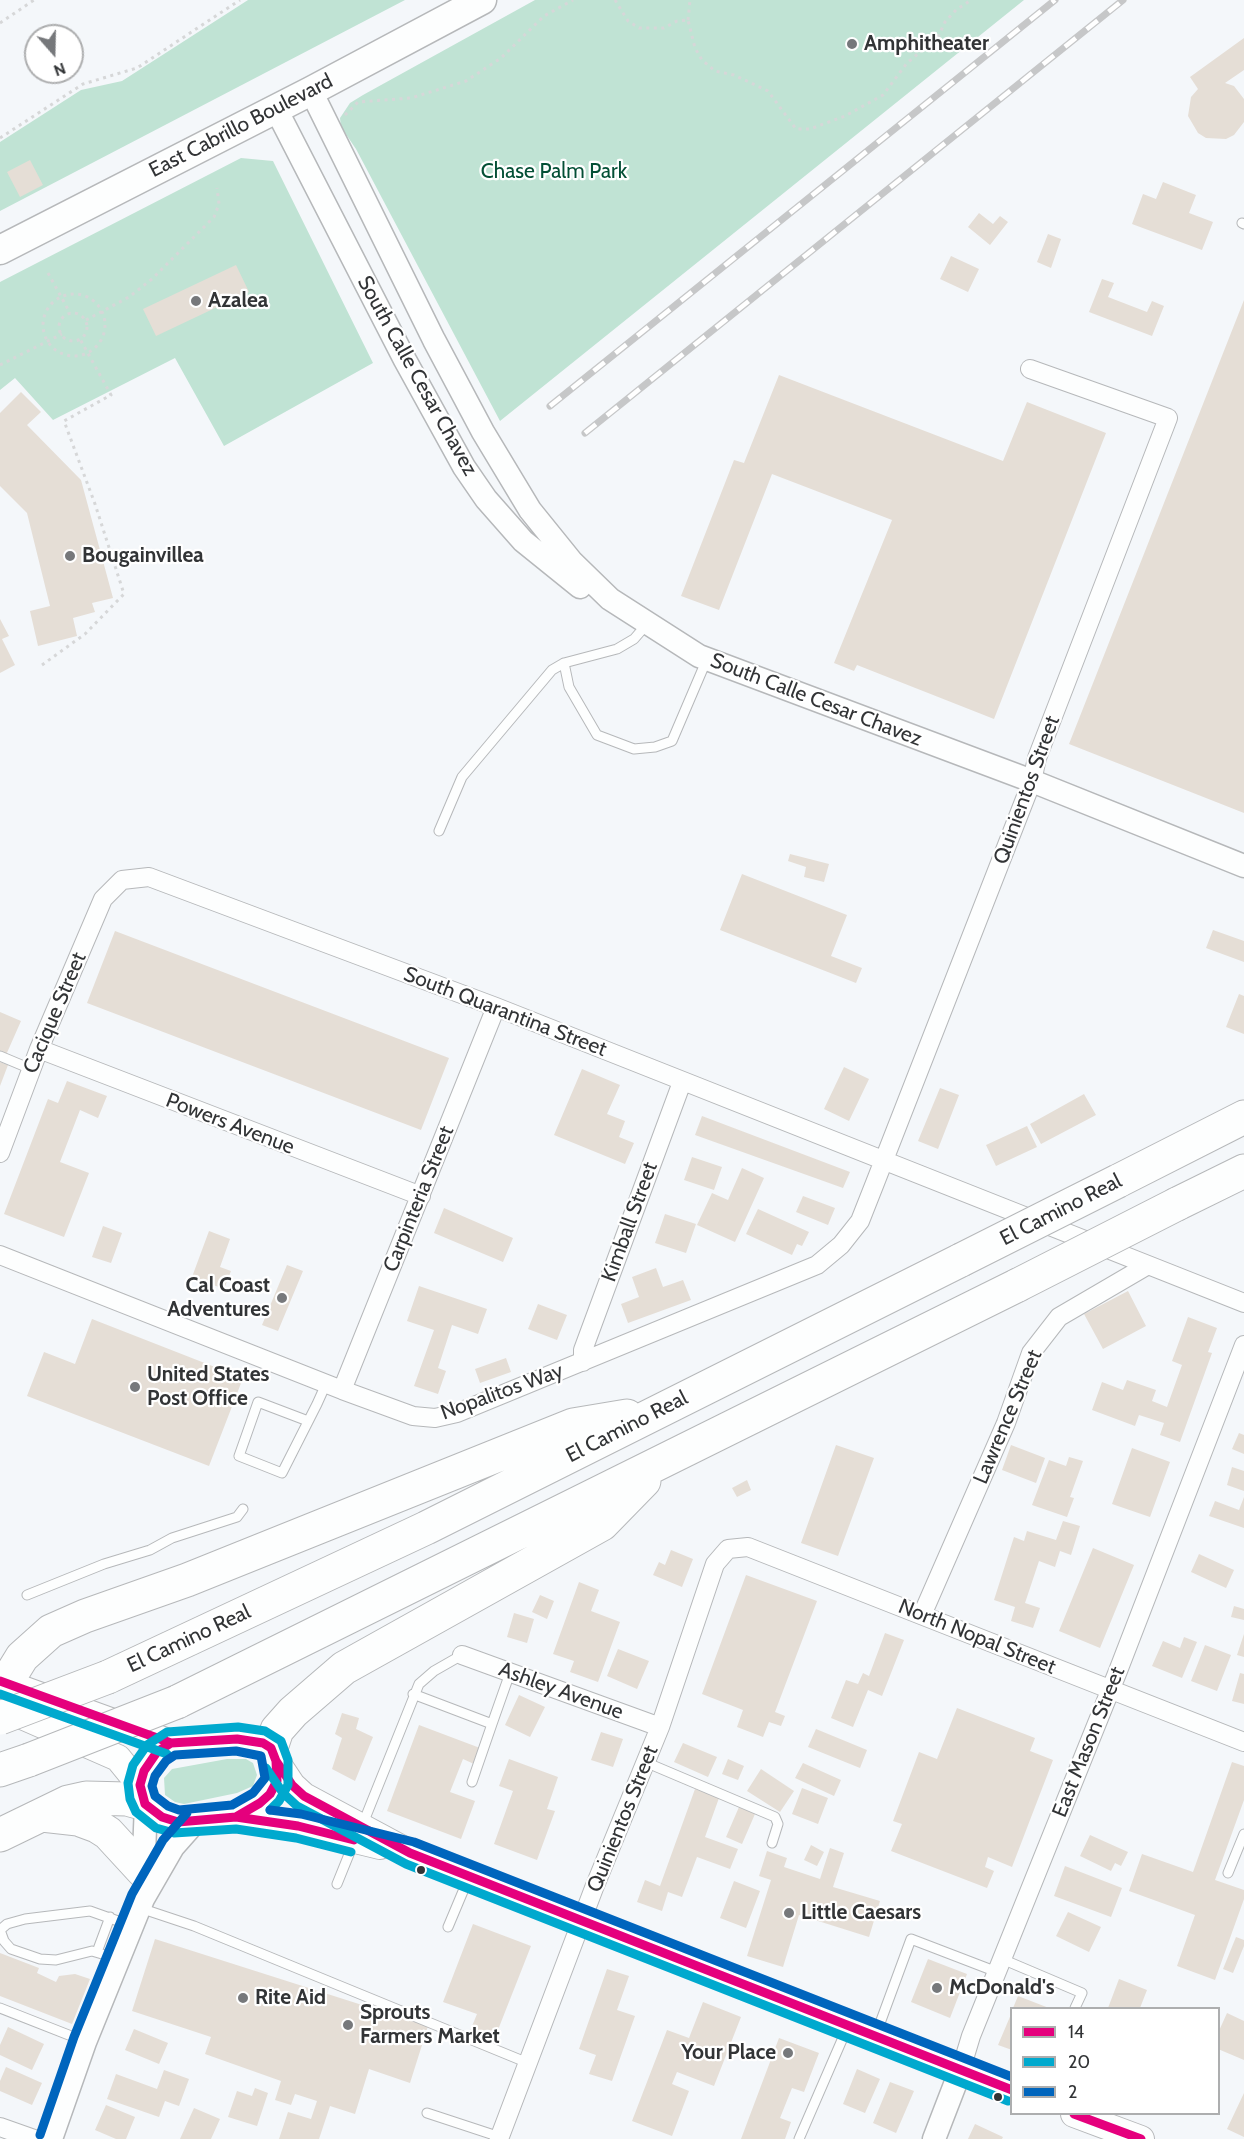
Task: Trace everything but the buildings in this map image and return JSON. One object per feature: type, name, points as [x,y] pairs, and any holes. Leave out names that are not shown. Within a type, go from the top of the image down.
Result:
[{"type":"highway","name":"El Camino Real","points":[[0,1718],[108,1677],[426,1528],[1244,1117]]},
{"type":"highway","points":[[15,1765],[177,1702],[1244,1171]]},
{"type":"highway","points":[[2,1690],[22,1658],[51,1631],[85,1616],[187,1580],[573,1425],[658,1412]]},
{"type":"highway","points":[[274,1754],[278,1730],[293,1712],[344,1668],[602,1524],[662,1462]]},
{"type":"highway","points":[[0,1835],[40,1814],[86,1798],[144,1798]]},
{"type":"highway","points":[[40,1814],[78,1819],[108,1833],[139,1901]]},
{"type":"main road","name":"East Cabrillo Boulevard","points":[[0,250],[311,91],[482,0]]},
{"type":"main road","points":[[2,1690],[171,1743],[255,1740],[274,1754],[292,1785],[304,1796],[359,1833],[1010,2090]]},
{"type":"main road","points":[[2,1690],[118,1758],[144,1798],[162,1817],[178,1822],[236,1816],[359,1833]]},
{"type":"main road","points":[[144,1798],[151,1760],[171,1743]]},
{"type":"main road","points":[[236,1816],[261,1803],[270,1794],[277,1781],[274,1754]]},
{"type":"main road","points":[[1077,2115],[1141,2139]]},
{"type":"street","name":"South Calle Cesar Chavez","points":[[311,91],[434,340],[488,441],[530,510],[572,562],[610,599],[707,659],[1032,781],[1244,866]]},
{"type":"street","name":"South Calle Cesar Chavez","points":[[276,109],[436,417],[486,499],[523,541],[578,586],[610,599]]},
{"type":"street","name":"Quinientos Street","points":[[884,1162],[1032,781],[1037,758],[1168,418],[1030,369]]},
{"type":"street","name":"South Quarantina Street","points":[[122,880],[140,876],[158,879],[496,1007],[1244,1303]]},
{"type":"street","name":"Cacique Street","points":[[1,1150],[39,1049],[103,899],[122,880]]},
{"type":"street","name":"Carpinteria Street","points":[[334,1387],[422,1196],[496,1007]]},
{"type":"street","name":"Powers Avenue","points":[[39,1049],[320,1160],[422,1196]]},
{"type":"street","name":"Kimball Street","points":[[583,1362],[583,1350],[682,1082]]},
{"type":"street","name":"Nopalitos Way","points":[[0,1255],[334,1387],[412,1416],[435,1418],[457,1413],[817,1265],[841,1245],[860,1221],[884,1162]]},
{"type":"street","name":"Lawrence Street","points":[[922,1615],[1006,1423],[1031,1353],[1059,1317],[1148,1265]]},
{"type":"street","name":"East Mason Street","points":[[934,2139],[1000,1965],[1244,1345]]},
{"type":"street","name":"North Nopal Street","points":[[715,1564],[728,1549],[748,1547],[1244,1742]]},
{"type":"street","name":"Quinientos Street","points":[[499,2138],[660,1727],[715,1564]]},
{"type":"street","name":"Ashley Avenue","points":[[462,1655],[660,1727]]},
{"type":"street","points":[[139,1901],[144,1798]]},
{"type":"street","points":[[51,2139],[139,1901],[173,1847],[196,1821]]},
{"type":"street","points":[[0,2127],[34,2139]]},
{"type":"lane","points":[[440,831],[462,777],[552,669],[564,663],[617,649],[634,639],[647,624]]},
{"type":"lane","points":[[564,663],[569,687],[597,735],[615,744],[634,749],[672,741],[707,659]]},
{"type":"lane","points":[[0,1056],[31,1070]]},
{"type":"lane","points":[[308,1422],[258,1402],[238,1456],[282,1473],[308,1422],[334,1387]]},
{"type":"lane","points":[[27,1595],[104,1564],[150,1550],[172,1538],[237,1517],[243,1509]]},
{"type":"lane","points":[[337,1884],[413,1694],[419,1684],[434,1671],[462,1655]]},
{"type":"lane","points":[[472,1782],[510,1673]]},
{"type":"lane","points":[[413,1694],[492,1724]]},
{"type":"lane","points":[[645,1762],[775,1817],[778,1824],[772,1843]]},
{"type":"lane","points":[[1228,1873],[1244,1834]]},
{"type":"lane","points":[[448,1927],[469,1877]]},
{"type":"lane","points":[[97,1952],[110,1917],[139,1901],[194,1926],[528,2062]]},
{"type":"lane","points":[[110,1917],[90,1911],[77,1911],[25,1919],[7,1924],[0,1930],[4,1941],[11,1949],[40,1959],[56,1960],[86,1951],[119,1959]]},
{"type":"lane","points":[[875,2037],[911,1939],[1000,1965],[1082,1993],[1075,2007]]},
{"type":"lane","points":[[0,2008],[85,2042]]},
{"type":"lane","points":[[799,2139],[848,2026]]},
{"type":"lane","points":[[427,2112],[499,2138]]},
{"type":"path","points":[[0,23],[34,0]]},
{"type":"path","points":[[0,138],[83,84],[136,68],[240,0]]},
{"type":"path","points":[[341,119],[358,102],[411,98],[466,81],[501,58],[544,16],[573,0]]},
{"type":"path","points":[[615,0],[628,21],[639,28],[664,28],[677,21],[688,20]]},
{"type":"path","points":[[690,0],[688,20],[695,48],[702,60],[715,71],[734,75],[768,91],[796,129],[810,129],[865,107],[883,95],[907,63],[938,37],[945,22],[956,10],[971,0]]},
{"type":"path","points":[[86,320],[129,297],[152,279],[214,217],[219,204],[217,188]]},
{"type":"path","points":[[48,273],[70,313]]},
{"type":"path","points":[[83,295],[92,299],[103,311],[104,333],[100,342],[88,352],[74,356],[63,354],[47,340],[43,319],[47,309],[61,297],[83,295]]},
{"type":"path","points":[[70,313],[79,314],[86,320],[87,329],[80,339],[69,340],[62,334],[60,321],[70,313]]},
{"type":"path","points":[[0,365],[62,334]]},
{"type":"path","points":[[42,665],[85,634],[124,594],[95,504],[64,422],[111,396],[80,339]]},
{"type":"green space","points":[[248,0],[405,0],[0,211],[0,142],[81,90],[122,81]]},
{"type":"green space","name":"Chase Palm Park","points":[[535,0],[1024,0],[500,421],[356,149],[341,127],[340,118],[350,103],[363,95]]},
{"type":"green space","points":[[241,158],[273,161],[373,363],[224,446],[175,358],[53,420],[15,378],[0,390],[0,282]]},
{"type":"green space","points":[[227,1759],[246,1759],[253,1763],[257,1775],[253,1786],[237,1793],[184,1804],[175,1802],[165,1795],[164,1778],[172,1769]]},
{"type":"railway","points":[[550,406],[1055,0]]},
{"type":"railway","points":[[585,433],[1123,0]]},
{"type":"transit line","name":"14","points":[[0,1681],[171,1743]]},
{"type":"transit line","name":"20","points":[[0,1694],[167,1754]]},
{"type":"transit line","name":"20","points":[[270,1810],[279,1801],[288,1785],[288,1760],[281,1741],[265,1731],[238,1727],[167,1732],[147,1745],[133,1765],[128,1783],[130,1799],[136,1812],[156,1828],[174,1833],[236,1829],[296,1838],[351,1852]]},
{"type":"transit line","name":"14","points":[[237,1739],[263,1743],[271,1748],[276,1761],[277,1781],[270,1794],[260,1803],[236,1817],[178,1822],[162,1817],[145,1804],[140,1785],[144,1771],[157,1752],[171,1743],[237,1739]]},
{"type":"transit line","name":"2","points":[[236,1751],[261,1756],[265,1778],[253,1793],[232,1805],[179,1810],[168,1806],[155,1796],[152,1786],[155,1776],[166,1761],[175,1755],[236,1751]]},
{"type":"transit line","name":"14","points":[[276,1761],[292,1785],[304,1796],[410,1853],[1010,2089]]},
{"type":"transit line","name":"20","points":[[266,1768],[283,1793],[297,1806],[406,1864],[1008,2101]]},
{"type":"transit line","name":"2","points":[[270,1810],[301,1814],[414,1842],[1010,2076]]},
{"type":"transit line","name":"2","points":[[40,2135],[74,2037],[132,1894],[163,1840],[187,1813]]},
{"type":"transit line","name":"14","points":[[236,1817],[298,1826],[354,1840]]},
{"type":"transit line","name":"14","points":[[1077,2115],[1141,2139]]},
{"type":"place","name":"Amphitheater","points":[[852,44]]},
{"type":"place","name":"Azalea","points":[[196,301]]},
{"type":"place","name":"Bougainvillea","points":[[70,556]]},
{"type":"place","name":"Cal Coast Adventures","points":[[282,1298]]},
{"type":"place","name":"United States Post Office","points":[[135,1387]]},
{"type":"place","name":"Little Caesars","points":[[789,1913]]},
{"type":"place","name":"McDonald's","points":[[937,1988]]},
{"type":"place","name":"Rite Aid","points":[[243,1998]]},
{"type":"place","name":"Sprouts Farmers Market","points":[[348,2025]]},
{"type":"place","name":"Your Place","points":[[788,2053]]}]
